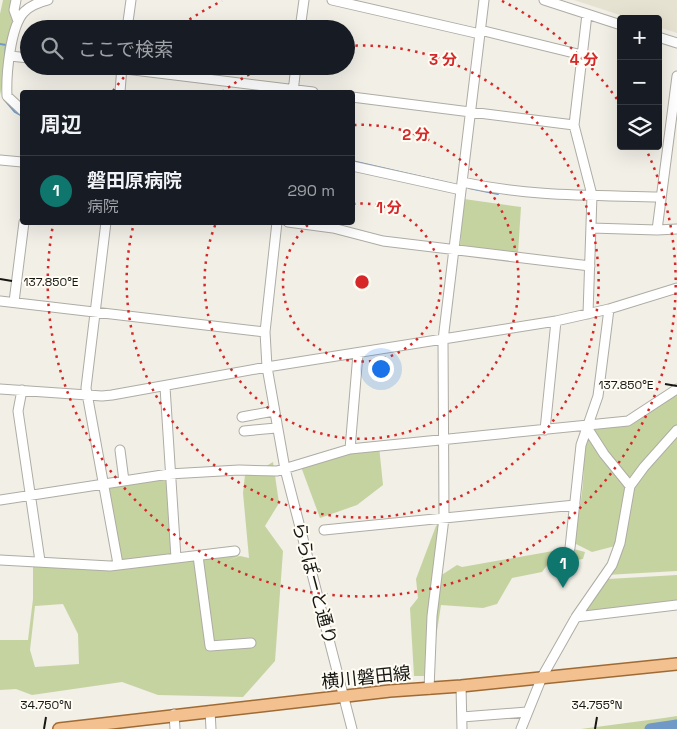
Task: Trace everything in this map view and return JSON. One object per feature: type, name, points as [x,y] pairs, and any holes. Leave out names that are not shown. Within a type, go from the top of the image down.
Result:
[{"type":"main road","name":"横川磐田線","points":[[59,729],[122,724],[174,714],[677,664]]},
{"type":"street","points":[[16,0],[14,10],[18,21]]},
{"type":"street","points":[[20,108],[8,96],[7,89],[10,56],[18,21],[24,12],[38,3],[48,0]]},
{"type":"street","points":[[128,20],[131,0]]},
{"type":"street","points":[[301,20],[304,0]]},
{"type":"street","points":[[332,0],[582,55]]},
{"type":"street","points":[[429,689],[432,616],[444,518],[442,439],[443,340],[484,0]]},
{"type":"street","points":[[544,0],[617,24]]},
{"type":"street","points":[[587,14],[574,125],[592,195],[588,314]]},
{"type":"street","points":[[662,38],[677,43]]},
{"type":"street","points":[[10,56],[20,57]]},
{"type":"street","points":[[120,90],[121,75]]},
{"type":"street","points":[[174,75],[287,90]]},
{"type":"street","points":[[294,90],[295,75]]},
{"type":"street","points":[[657,230],[677,76]]},
{"type":"street","points":[[0,99],[7,89]]},
{"type":"street","points":[[355,97],[574,125]]},
{"type":"street","points":[[0,160],[20,162]]},
{"type":"street","points":[[355,167],[462,186],[509,192],[546,195],[661,197]]},
{"type":"street","points":[[14,302],[24,225]]},
{"type":"street","points":[[106,225],[87,395],[118,564]]},
{"type":"street","points":[[267,367],[265,332],[277,225]]},
{"type":"street","points":[[310,225],[333,228],[383,240],[454,251],[590,266]]},
{"type":"street","points":[[591,228],[677,229]]},
{"type":"street","points":[[0,389],[102,396],[165,387],[267,367],[556,321],[609,309],[677,288]]},
{"type":"street","points":[[0,301],[265,332]]},
{"type":"street","points":[[570,548],[582,446],[586,426],[598,396],[609,309]]},
{"type":"street","points":[[545,430],[556,321]]},
{"type":"street","points":[[350,449],[358,354]]},
{"type":"street","name":"ららぽーと通り","points":[[267,367],[276,428],[285,469],[346,697],[352,729]]},
{"type":"street","points":[[165,387],[176,558]]},
{"type":"street","points":[[0,500],[170,474],[239,470],[277,471],[350,449],[628,421],[677,389]]},
{"type":"street","points":[[22,390],[18,412],[40,562]]},
{"type":"street","points":[[242,417],[274,411]]},
{"type":"street","points":[[586,426],[604,454],[630,486]]},
{"type":"street","points":[[244,431],[276,428]]},
{"type":"street","points":[[521,729],[542,677],[576,617],[612,565],[620,543],[630,486],[677,430]]},
{"type":"street","points":[[120,450],[124,481]]},
{"type":"street","points":[[324,530],[575,505]]},
{"type":"street","points":[[0,560],[110,566],[235,551]]},
{"type":"street","points":[[198,556],[210,646],[251,643]]},
{"type":"street","points":[[576,617],[677,604]]},
{"type":"street","points":[[461,686],[462,729]]},
{"type":"street","points":[[210,711],[211,729]]},
{"type":"street","points":[[462,717],[527,712]]},
{"type":"street","points":[[174,714],[175,729]]},
{"type":"shaded area","points":[[574,0],[677,0],[677,33],[662,28],[662,15],[620,15]]},
{"type":"green space","points":[[3,0],[15,0],[18,21],[0,95],[0,14]]},
{"type":"green space","points":[[464,199],[521,207],[518,253],[460,246]]},
{"type":"green space","points":[[677,392],[677,571],[606,575],[619,545],[592,552],[570,541],[579,512],[583,482],[584,422],[628,421]]},
{"type":"green space","points":[[379,446],[383,485],[357,505],[320,518],[300,464]]},
{"type":"green space","points":[[273,462],[279,503],[265,526],[283,551],[275,661],[243,697],[158,695],[122,682],[32,695],[16,689],[0,690],[0,640],[28,640],[33,599],[33,565],[120,565],[106,488],[167,477],[172,559],[220,553],[239,556],[223,563],[240,556],[249,558],[243,493],[245,475],[251,475]],"holes":[[[63,604],[78,634],[79,664],[35,667],[30,650],[35,606]]]},
{"type":"green space","points":[[444,518],[437,578],[457,565],[462,567],[570,548],[585,552],[583,559],[548,564],[542,572],[512,578],[497,604],[483,608],[441,605],[430,676],[414,676],[410,608],[418,598],[416,579],[436,526]]},
{"type":"green space","points":[[677,575],[677,605],[576,617],[608,579]]},
{"type":"green space","points":[[677,716],[677,729],[581,729],[664,718]]},
{"type":"waterway","points":[[0,44],[6,45],[3,82]]},
{"type":"waterway","points":[[4,99],[20,115]]},
{"type":"waterway","points":[[355,162],[452,184]]},
{"type":"waterway","points":[[469,188],[498,194]]},
{"type":"waterway","points":[[650,729],[677,725]]},
{"type":"place","name":"磐田原病院","points":[[563,588]]}]
